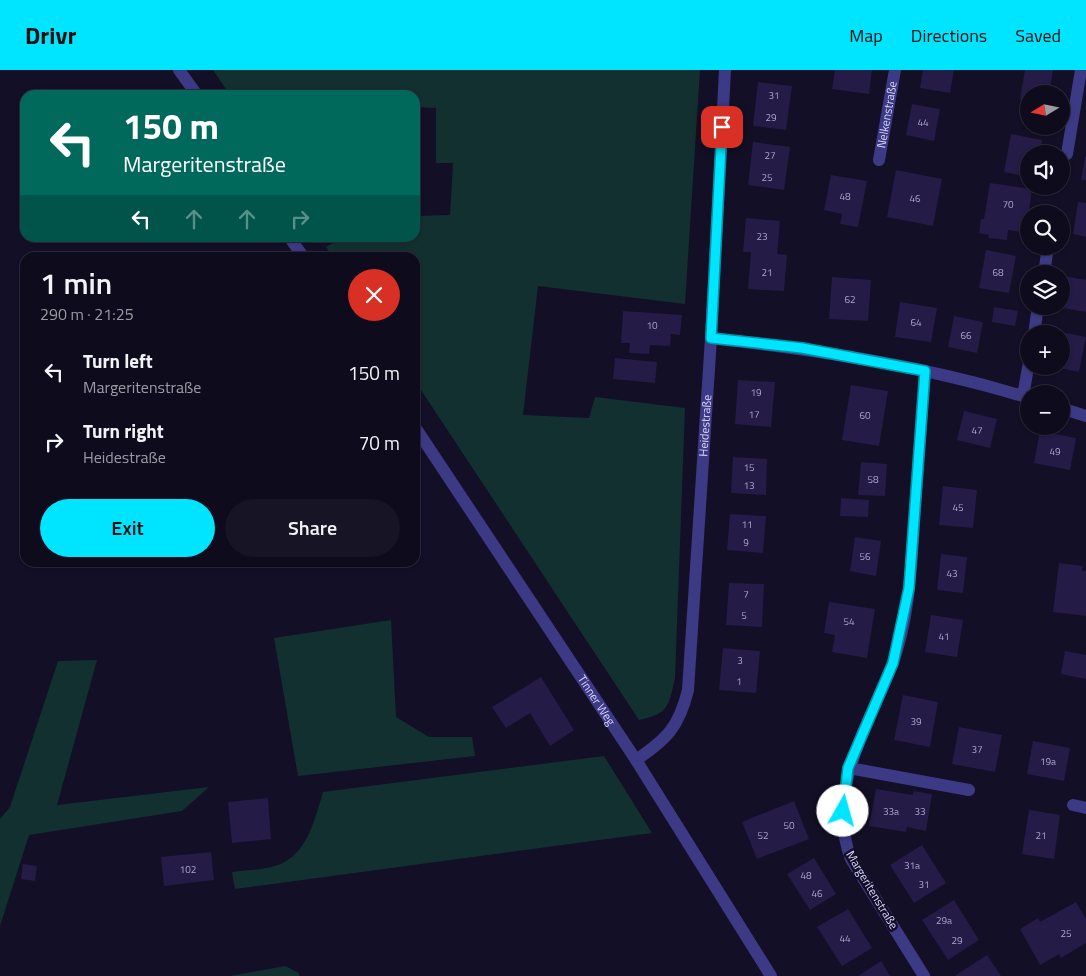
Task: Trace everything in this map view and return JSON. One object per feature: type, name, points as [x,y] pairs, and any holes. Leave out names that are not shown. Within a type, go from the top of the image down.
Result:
[{"type":"street","points":[[180,70],[194,90]]},
{"type":"street","name":"Heidestraße","points":[[636,760],[671,732],[682,714],[688,690],[711,338],[725,70]]},
{"type":"street","name":"Nelkenstraße","points":[[879,160],[895,70]]},
{"type":"street","points":[[1068,145],[1081,70]]},
{"type":"street","points":[[711,338],[802,348],[925,371],[1020,395]]},
{"type":"street","name":"Margeritenstraße","points":[[924,976],[851,859],[843,839],[843,811],[848,768],[893,663],[909,588],[925,371]]},
{"type":"street","points":[[1070,411],[1086,416]]},
{"type":"street","name":"Tinner Weg","points":[[420,435],[636,760],[771,976]]},
{"type":"street","points":[[848,768],[969,790]]},
{"type":"street","points":[[1073,805],[1086,808]]},
{"type":"green space","points":[[213,70],[700,70],[685,304],[538,286],[523,415],[589,418],[595,397],[685,408],[675,678],[669,702],[662,711],[649,718],[639,720],[420,389],[420,252],[330,252],[326,247],[334,242],[420,242],[420,216],[450,215],[453,163],[436,163],[436,108],[420,107],[420,90],[227,90]]},
{"type":"green space","points":[[391,620],[396,717],[429,737],[472,737],[475,756],[298,776],[274,638]]},
{"type":"green space","points":[[97,660],[57,805],[209,787],[182,811],[29,835],[0,926],[0,819],[10,807],[58,661]]},
{"type":"green space","points":[[604,756],[652,833],[235,889],[232,872],[273,867],[288,860],[297,853],[309,834],[323,792]]},
{"type":"green space","points":[[285,966],[299,973],[299,976],[230,976]]},
{"type":"building","points":[[835,70],[872,70],[869,94],[832,89]]},
{"type":"building","points":[[923,70],[954,70],[950,93],[920,88]]},
{"type":"building","points":[[1025,70],[1053,70],[1050,85],[1022,85]]},
{"type":"building","points":[[758,82],[792,86],[786,130],[753,126]]},
{"type":"building","points":[[912,104],[940,109],[934,141],[906,135]]},
{"type":"building","points":[[1011,134],[1042,140],[1041,145],[1020,145],[1020,175],[1004,172]]},
{"type":"building","points":[[753,142],[790,147],[784,190],[748,185]]},
{"type":"building","points":[[1085,157],[1086,180],[1081,180]]},
{"type":"building","points":[[896,170],[942,179],[933,226],[887,217]]},
{"type":"building","points":[[831,175],[867,181],[858,227],[840,224],[842,214],[824,210]]},
{"type":"building","points":[[990,183],[1020,187],[1020,195],[1031,195],[1030,205],[1020,205],[1020,232],[1008,230],[1007,240],[988,238],[989,235],[979,233],[981,219],[984,219]]},
{"type":"building","points":[[1078,202],[1086,203],[1086,237],[1073,234]]},
{"type":"building","points":[[746,218],[780,221],[777,254],[787,255],[784,291],[748,289],[751,252],[743,252]]},
{"type":"building","points":[[986,250],[1016,256],[1009,293],[979,288]]},
{"type":"building","points":[[832,277],[871,280],[868,321],[829,319]]},
{"type":"building","points":[[1070,277],[1086,280],[1086,312],[1070,309]]},
{"type":"building","points":[[900,302],[937,308],[931,342],[895,337]]},
{"type":"building","points":[[994,307],[1018,311],[1015,326],[992,322]]},
{"type":"building","points":[[623,311],[682,315],[680,335],[671,334],[670,346],[650,345],[649,354],[629,353],[630,343],[621,343]]},
{"type":"building","points":[[954,316],[983,322],[977,353],[948,347]]},
{"type":"building","points":[[1070,334],[1086,337],[1079,372],[1070,370]]},
{"type":"building","points":[[615,358],[657,362],[655,383],[613,379]]},
{"type":"building","points":[[738,380],[775,382],[771,427],[735,424]]},
{"type":"building","points":[[851,385],[888,391],[879,446],[842,440]]},
{"type":"building","points":[[964,411],[997,419],[990,448],[957,440]]},
{"type":"building","points":[[1039,435],[1061,435],[1076,438],[1070,470],[1034,463]]},
{"type":"building","points":[[733,457],[767,459],[766,495],[731,493]]},
{"type":"building","points":[[861,462],[887,464],[885,496],[858,495]]},
{"type":"building","points":[[943,486],[977,490],[973,528],[939,525]]},
{"type":"building","points":[[841,498],[869,500],[868,517],[840,516]]},
{"type":"building","points":[[730,514],[766,516],[763,553],[727,550]]},
{"type":"building","points":[[855,537],[881,541],[876,576],[850,571]]},
{"type":"building","points":[[941,554],[967,557],[963,593],[937,590]]},
{"type":"building","points":[[1059,563],[1083,566],[1082,571],[1086,571],[1086,616],[1053,612]]},
{"type":"building","points":[[729,583],[764,584],[762,627],[726,625]]},
{"type":"building","points":[[829,602],[875,609],[867,658],[832,652],[835,635],[824,633]]},
{"type":"building","points":[[931,615],[963,620],[957,657],[925,652]]},
{"type":"building","points":[[723,648],[760,651],[756,693],[719,690]]},
{"type":"building","points":[[1065,651],[1086,655],[1086,679],[1061,674]]},
{"type":"building","points":[[541,677],[574,730],[550,746],[530,713],[506,728],[492,707]]},
{"type":"building","points":[[903,695],[938,702],[930,747],[894,740]]},
{"type":"building","points":[[959,727],[1002,735],[995,772],[952,764]]},
{"type":"building","points":[[1033,741],[1070,748],[1064,781],[1027,774]]},
{"type":"building","points":[[876,789],[913,795],[913,791],[932,794],[926,831],[907,827],[906,832],[869,826]]},
{"type":"building","points":[[268,798],[271,839],[232,843],[228,802]]},
{"type":"building","points":[[794,801],[809,839],[757,859],[742,822]]},
{"type":"building","points":[[1029,810],[1060,815],[1054,859],[1022,854]]},
{"type":"building","points":[[922,845],[946,883],[914,903],[890,865]]},
{"type":"building","points":[[211,852],[214,880],[164,886],[161,857]]},
{"type":"building","points":[[814,858],[836,894],[810,910],[787,874]]},
{"type":"building","points":[[23,864],[37,866],[35,881],[21,879]]},
{"type":"building","points":[[954,900],[979,940],[948,960],[922,920]]},
{"type":"building","points":[[1076,902],[1086,919],[1086,943],[1061,958],[1059,954],[1040,965],[1020,929],[1038,918],[1040,922]]},
{"type":"building","points":[[848,909],[872,948],[842,966],[817,927]]},
{"type":"building","points":[[987,955],[1001,976],[956,976],[956,975]]},
{"type":"building","points":[[881,961],[890,976],[858,976]]},
{"type":"route","points":[[722,127],[711,338],[802,348],[925,371],[909,588],[893,663],[848,768],[843,811]]}]
